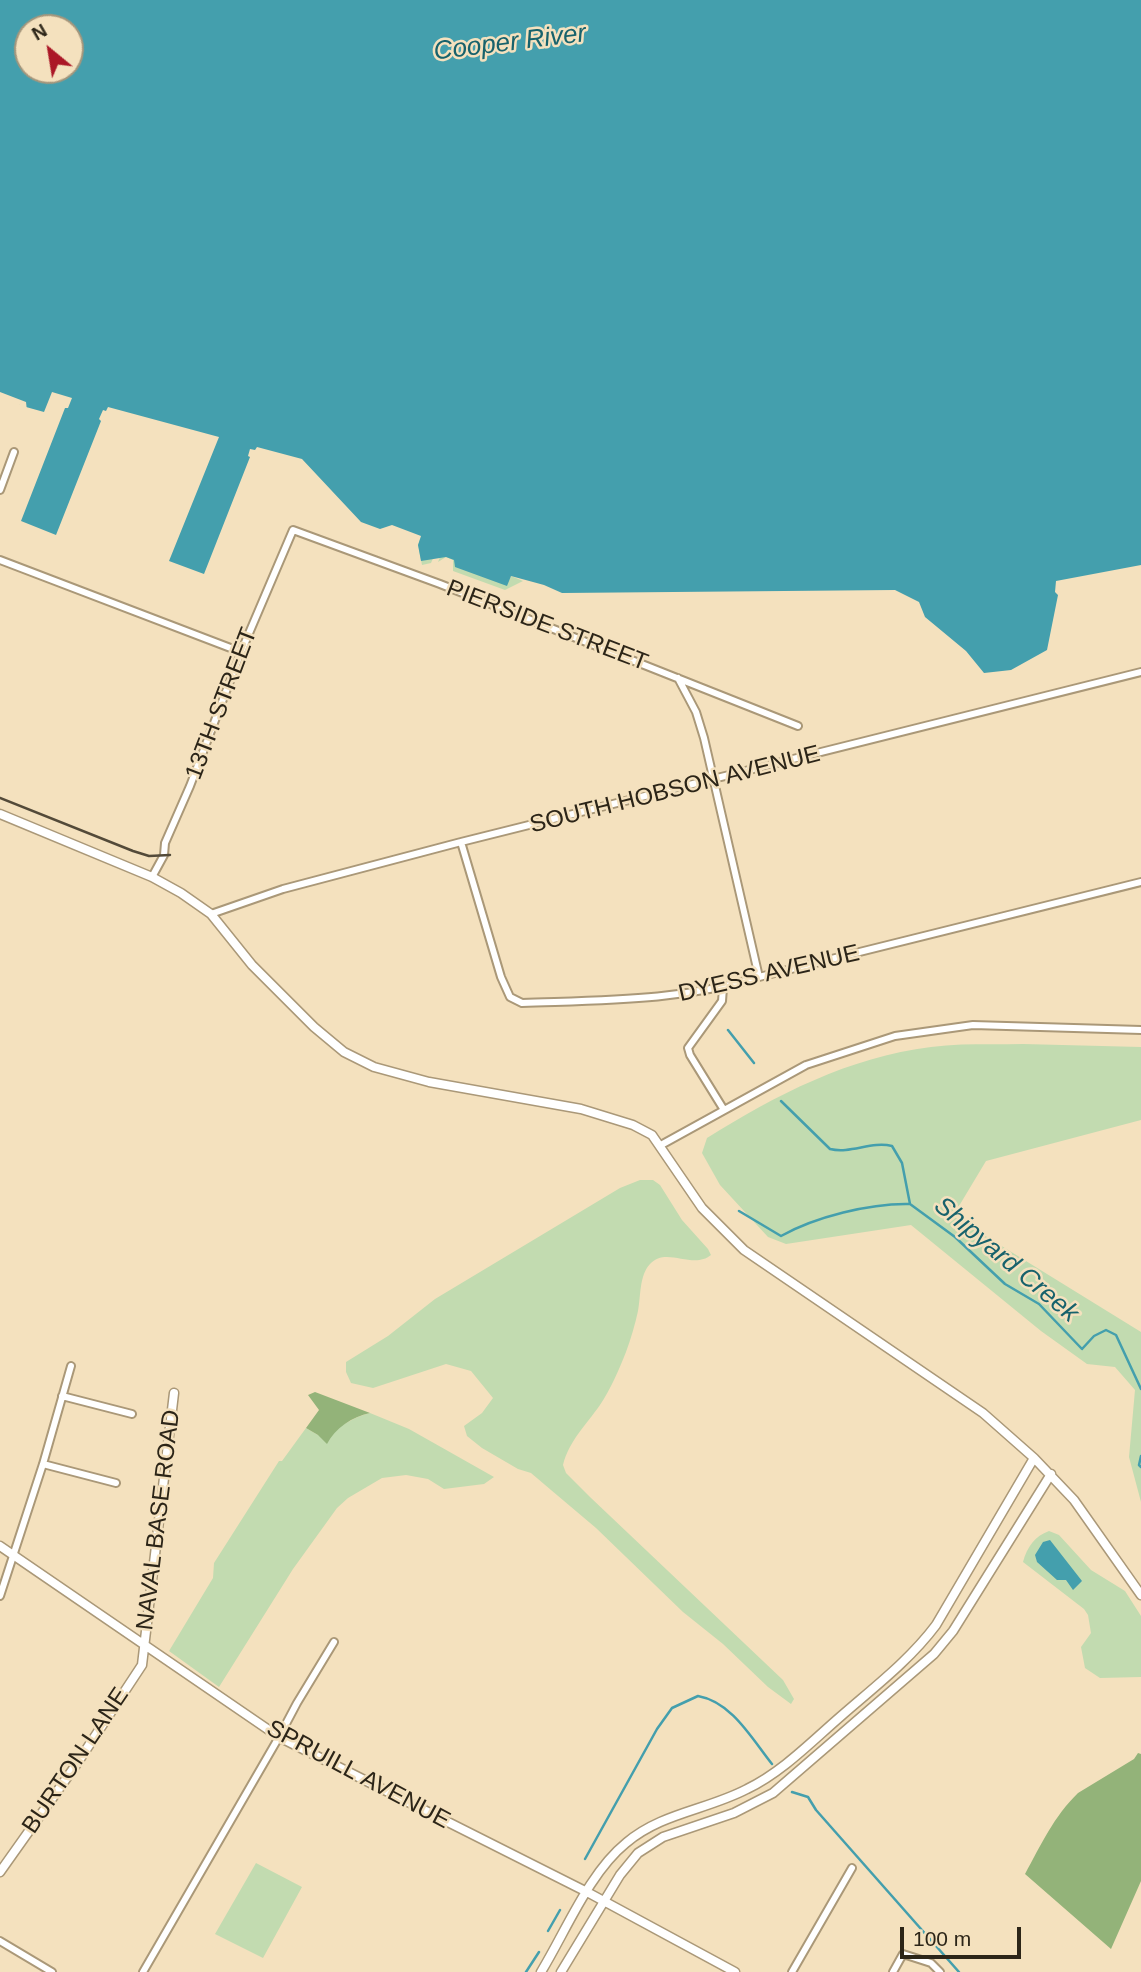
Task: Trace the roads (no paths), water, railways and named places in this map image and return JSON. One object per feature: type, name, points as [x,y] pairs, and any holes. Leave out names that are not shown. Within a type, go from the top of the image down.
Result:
[{"type":"street","points":[[0,490],[15,452]]},
{"type":"street","name":"13TH STREET","points":[[152,877],[164,855],[166,843],[241,652],[293,530]]},
{"type":"street","name":"PIERSIDE STREET","points":[[293,530],[798,726]]},
{"type":"street","points":[[0,560],[241,652]]},
{"type":"street","name":"SOUTH HOBSON AVENUE","points":[[211,914],[283,889],[461,842],[1141,672]]},
{"type":"street","points":[[677,677],[695,712],[759,977]]},
{"type":"street","points":[[0,814],[152,877],[181,893],[211,914],[252,965],[314,1027],[344,1052],[374,1067],[429,1082],[581,1108],[652,1135],[702,1208],[744,1250],[983,1413],[1034,1458],[1074,1500],[1141,1595]]},
{"type":"street","name":"DYESS AVENUE","points":[[461,842],[500,977],[510,997],[522,1003],[671,997],[723,988],[1141,882]]},
{"type":"street","points":[[723,988],[722,1001],[688,1048],[723,1110]]},
{"type":"street","points":[[660,1145],[806,1065],[895,1036],[973,1025],[1141,1030]]},
{"type":"street","points":[[0,1596],[43,1464],[71,1366]]},
{"type":"street","name":"NAVAL BASE ROAD","points":[[144,1647],[174,1393]]},
{"type":"street","points":[[62,1396],[132,1414]]},
{"type":"street","points":[[541,1972],[587,1892],[612,1856],[639,1832],[671,1816],[736,1795],[779,1770],[904,1662],[936,1625],[1034,1458]]},
{"type":"street","points":[[43,1464],[116,1483]]},
{"type":"street","points":[[561,1972],[628,1863],[650,1845],[670,1835],[747,1807],[773,1793],[934,1654],[953,1630],[1051,1474]]},
{"type":"street","name":"SPRUILL AVENUE","points":[[0,1546],[279,1737],[587,1892],[735,1972]]},
{"type":"street","points":[[142,1972],[279,1737],[296,1703],[334,1642]]},
{"type":"street","name":"BURTON LANE","points":[[0,1872],[142,1665],[144,1647]]},
{"type":"street","points":[[792,1972],[852,1868]]},
{"type":"street","points":[[0,1941],[52,1972]]},
{"type":"street","points":[[893,1972],[903,1954],[931,1962],[940,1972]]},
{"type":"water","name":"Cooper River","points":[[0,0],[1141,0],[1141,565],[1056,581],[1055,592],[1058,595],[1047,650],[1011,670],[984,673],[966,651],[925,617],[919,602],[895,590],[562,593],[511,576],[507,586],[455,567],[454,560],[446,557],[421,561],[418,545],[421,536],[392,525],[380,529],[361,522],[302,459],[257,447],[255,450],[250,449],[250,457],[204,574],[169,561],[219,437],[108,407],[106,411],[103,410],[99,419],[101,421],[56,535],[21,521],[65,408],[68,408],[72,398],[52,392],[44,412],[0,396]]},
{"type":"water","points":[[1050,1540],[1082,1581],[1073,1590],[1066,1580],[1057,1580],[1037,1562],[1035,1555],[1043,1542]]},
{"type":"waterway","name":"Shipyard Creek","points":[[728,1030],[754,1063]]},
{"type":"waterway","name":"Shipyard Creek","points":[[781,1101],[830,1149],[892,1146],[902,1163],[910,1204],[955,1237],[1005,1284],[1039,1304],[1082,1349],[1094,1336],[1106,1330],[1116,1335],[1141,1389]]},
{"type":"waterway","points":[[739,1211],[781,1236],[843,1212],[910,1204]]},
{"type":"waterway","name":"Shipyard Creek","points":[[1141,1456],[1141,1467]]},
{"type":"waterway","points":[[585,1859],[657,1729],[672,1708],[698,1696],[721,1706],[740,1723],[772,1764]]},
{"type":"waterway","points":[[792,1792],[808,1797],[816,1810],[959,1972]]},
{"type":"waterway","points":[[548,1931],[560,1910]]},
{"type":"waterway","points":[[526,1972],[539,1952]]},
{"type":"railway","points":[[0,798],[133,851],[149,856],[170,855]]}]
